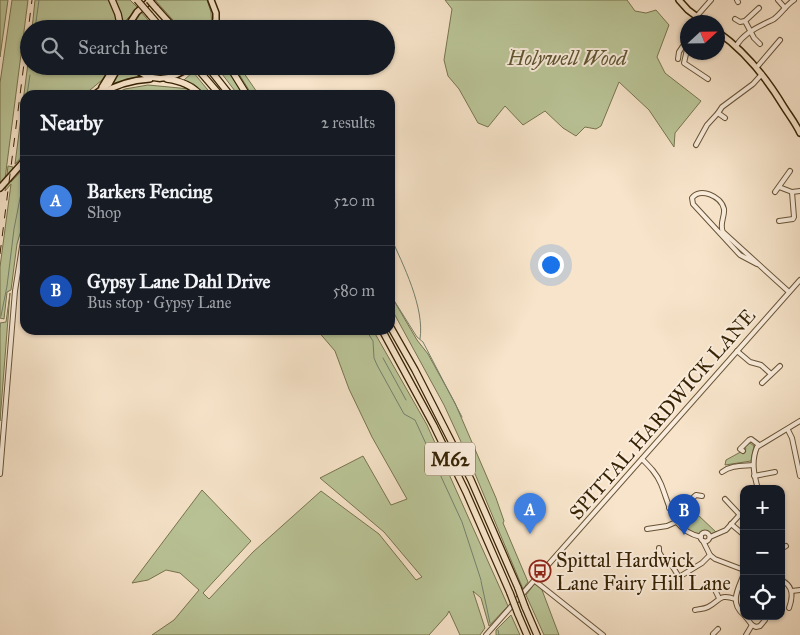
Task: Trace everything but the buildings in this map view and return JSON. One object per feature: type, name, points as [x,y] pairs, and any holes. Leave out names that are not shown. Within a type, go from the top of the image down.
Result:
[{"type":"highway","points":[[112,0],[118,20]]},
{"type":"highway","points":[[137,0],[155,20]]},
{"type":"highway","points":[[150,0],[166,20]]},
{"type":"highway","points":[[203,75],[216,90]]},
{"type":"highway","points":[[215,75],[226,90]]},
{"type":"highway","points":[[235,75],[244,90]]},
{"type":"highway","points":[[167,79],[183,82],[195,90]]},
{"type":"highway","name":"M62","points":[[385,335],[434,426],[466,492],[527,635]]},
{"type":"highway","name":"M62","points":[[395,335],[471,480],[537,635]]},
{"type":"main road","points":[[132,20],[137,12],[150,0]]},
{"type":"main road","points":[[216,20],[218,0]]},
{"type":"main road","points":[[679,0],[691,15]]},
{"type":"main road","points":[[213,2],[216,13]]},
{"type":"main road","points":[[725,37],[757,67],[800,133]]},
{"type":"main road","points":[[101,90],[110,75]]},
{"type":"main road","points":[[102,90],[109,84],[114,75]]},
{"type":"main road","points":[[146,75],[167,79],[177,75]]},
{"type":"main road","points":[[106,90],[129,81],[156,78]]},
{"type":"main road","points":[[0,188],[20,166]]},
{"type":"street","points":[[699,15],[710,0]]},
{"type":"street","points":[[778,0],[784,8]]},
{"type":"street","points":[[736,46],[750,31],[773,20],[794,0]]},
{"type":"street","points":[[735,18],[740,22],[745,21],[759,8]]},
{"type":"street","points":[[745,21],[754,38],[760,44]]},
{"type":"street","points":[[757,67],[780,40]]},
{"type":"street","points":[[678,59],[680,52]]},
{"type":"street","points":[[685,60],[684,63],[708,79]]},
{"type":"street","points":[[696,145],[707,125],[722,107],[753,84],[762,74]]},
{"type":"street","points":[[718,112],[725,118]]},
{"type":"street","points":[[775,192],[790,171]]},
{"type":"street","points":[[779,187],[792,192],[800,191]]},
{"type":"street","points":[[757,264],[740,255],[692,204],[692,198],[695,194],[699,192],[705,193],[722,204],[724,214],[721,227],[723,232],[789,292]]},
{"type":"street","points":[[779,221],[793,219],[794,217],[792,192]]},
{"type":"street","points":[[0,474],[14,290],[20,256]]},
{"type":"street","name":"SPITTAL HARDWICK LANE","points":[[486,635],[800,280]]},
{"type":"street","points":[[736,351],[750,362],[761,365],[771,374]]},
{"type":"street","points":[[762,383],[780,366]]},
{"type":"street","points":[[757,485],[753,465],[754,454],[759,445],[788,430],[800,421]]},
{"type":"street","points":[[788,430],[792,438],[800,476]]},
{"type":"street","points":[[743,451],[740,449],[751,439],[759,445]]},
{"type":"street","points":[[642,460],[654,473],[676,522],[688,533],[704,542]]},
{"type":"street","points":[[722,472],[727,468],[735,466],[753,465]]},
{"type":"street","points":[[754,476],[775,472]]},
{"type":"street","points":[[670,508],[687,503],[694,496],[701,494]]},
{"type":"street","points":[[725,500],[740,514],[726,530],[709,536],[704,533],[704,542],[710,555],[722,563],[740,568]]},
{"type":"street","points":[[648,522],[648,528],[667,526],[676,522]]},
{"type":"street","points":[[731,524],[740,532]]},
{"type":"street","points":[[704,542],[709,536]]},
{"type":"street","points":[[659,548],[666,564],[671,564],[679,577],[702,563],[710,555]]},
{"type":"street","points":[[655,556],[660,554]]},
{"type":"street","points":[[740,613],[735,599],[744,575]]},
{"type":"street","points":[[535,581],[602,635]]},
{"type":"street","points":[[785,583],[792,591],[792,600],[789,608]]},
{"type":"street","points":[[715,590],[719,598]]},
{"type":"street","points":[[792,591],[800,590]]},
{"type":"street","points":[[695,610],[708,607],[719,598],[729,597],[735,599]]},
{"type":"street","points":[[748,620],[752,625],[760,626],[766,620]]},
{"type":"street","points":[[746,635],[752,625]]},
{"type":"green space","points":[[0,0],[8,0],[0,57]]},
{"type":"green space","points":[[12,0],[28,0],[25,20],[20,20],[20,62],[5,179],[0,184],[0,83]]},
{"type":"green space","points":[[35,0],[109,0],[116,20],[33,20]]},
{"type":"green space","points":[[114,0],[130,0],[138,8],[126,20],[120,20]]},
{"type":"green space","points":[[155,0],[207,0],[211,20],[173,20]]},
{"type":"green space","name":"Holywell Wood","points":[[445,0],[627,0],[635,11],[646,13],[656,10],[669,25],[657,57],[665,73],[701,101],[675,133],[674,147],[649,110],[619,82],[601,126],[596,129],[585,127],[576,136],[563,128],[545,111],[523,125],[505,106],[488,127],[478,123],[459,89],[448,76],[444,60],[452,9]]},
{"type":"green space","points":[[141,12],[148,20],[135,20]]},
{"type":"green space","points":[[26,75],[105,75],[90,90],[25,90]]},
{"type":"green space","points":[[118,75],[138,75],[140,77],[126,79],[111,86]]},
{"type":"green space","points":[[190,75],[195,75],[208,90],[199,90],[194,84],[184,80]]},
{"type":"green space","points":[[223,75],[232,75],[242,90],[234,90]]},
{"type":"green space","points":[[240,75],[245,75],[256,90],[249,90]]},
{"type":"green space","points":[[148,85],[191,90],[123,90]]},
{"type":"green space","points":[[20,125],[20,158],[15,164]]},
{"type":"green space","points":[[8,166],[13,167],[11,182],[20,172],[20,234],[11,290],[7,292],[4,319],[0,318],[0,267],[11,184],[5,191]]},
{"type":"green space","points":[[10,293],[0,421],[0,323],[6,322]]},
{"type":"green space","points":[[395,303],[417,340],[428,354],[455,403],[496,498],[504,521],[503,523],[528,582],[523,589],[468,457],[444,405],[395,315]]},
{"type":"green space","points":[[321,335],[376,335],[427,425],[508,606],[489,626],[481,598],[473,591],[485,628],[480,635],[460,635],[449,611],[429,635],[152,635],[174,620],[199,590],[180,573],[166,570],[148,580],[132,583],[202,490],[251,541],[203,593],[209,599],[253,552],[321,491],[379,534],[416,580],[422,577],[384,532],[320,478],[363,456],[391,505],[407,499],[372,437],[349,389],[335,351]]},
{"type":"green space","points":[[750,443],[754,446],[751,461],[725,465],[726,460],[746,449],[745,447]]},
{"type":"green space","points":[[692,503],[697,514],[718,534],[709,535],[704,533],[701,537],[679,526],[670,509]]},
{"type":"green space","points":[[535,583],[542,590],[559,635],[544,635],[526,595]]},
{"type":"green space","points":[[511,615],[520,635],[496,635],[496,630]]},
{"type":"waterway","points":[[36,20],[39,0]]},
{"type":"waterway","points":[[28,90],[30,75]]},
{"type":"waterway","points":[[1,316],[20,198]]},
{"type":"waterway","points":[[395,247],[407,273],[416,300],[421,327],[420,339]]},
{"type":"waterway","points":[[395,302],[417,337],[423,342],[462,417]]},
{"type":"waterway","points":[[369,335],[373,341],[374,358],[377,365],[404,414],[415,420],[462,522],[481,580]]},
{"type":"waterway","points":[[383,358],[406,400]]},
{"type":"waterway","points":[[481,581],[490,623]]},
{"type":"waterway","points":[[498,630],[499,635]]},
{"type":"railway","points":[[29,20],[32,0]]},
{"type":"railway","points":[[21,90],[23,75]]},
{"type":"railway","points":[[0,254],[20,95]]},
{"type":"place","name":"Barkers Fencing","points":[[530,534]]},
{"type":"place","name":"Gypsy Lane Dahl Drive","points":[[684,535]]},
{"type":"place","name":"Spittal Hardwick Lane Fairy Hill Lane","points":[[540,571]]}]
